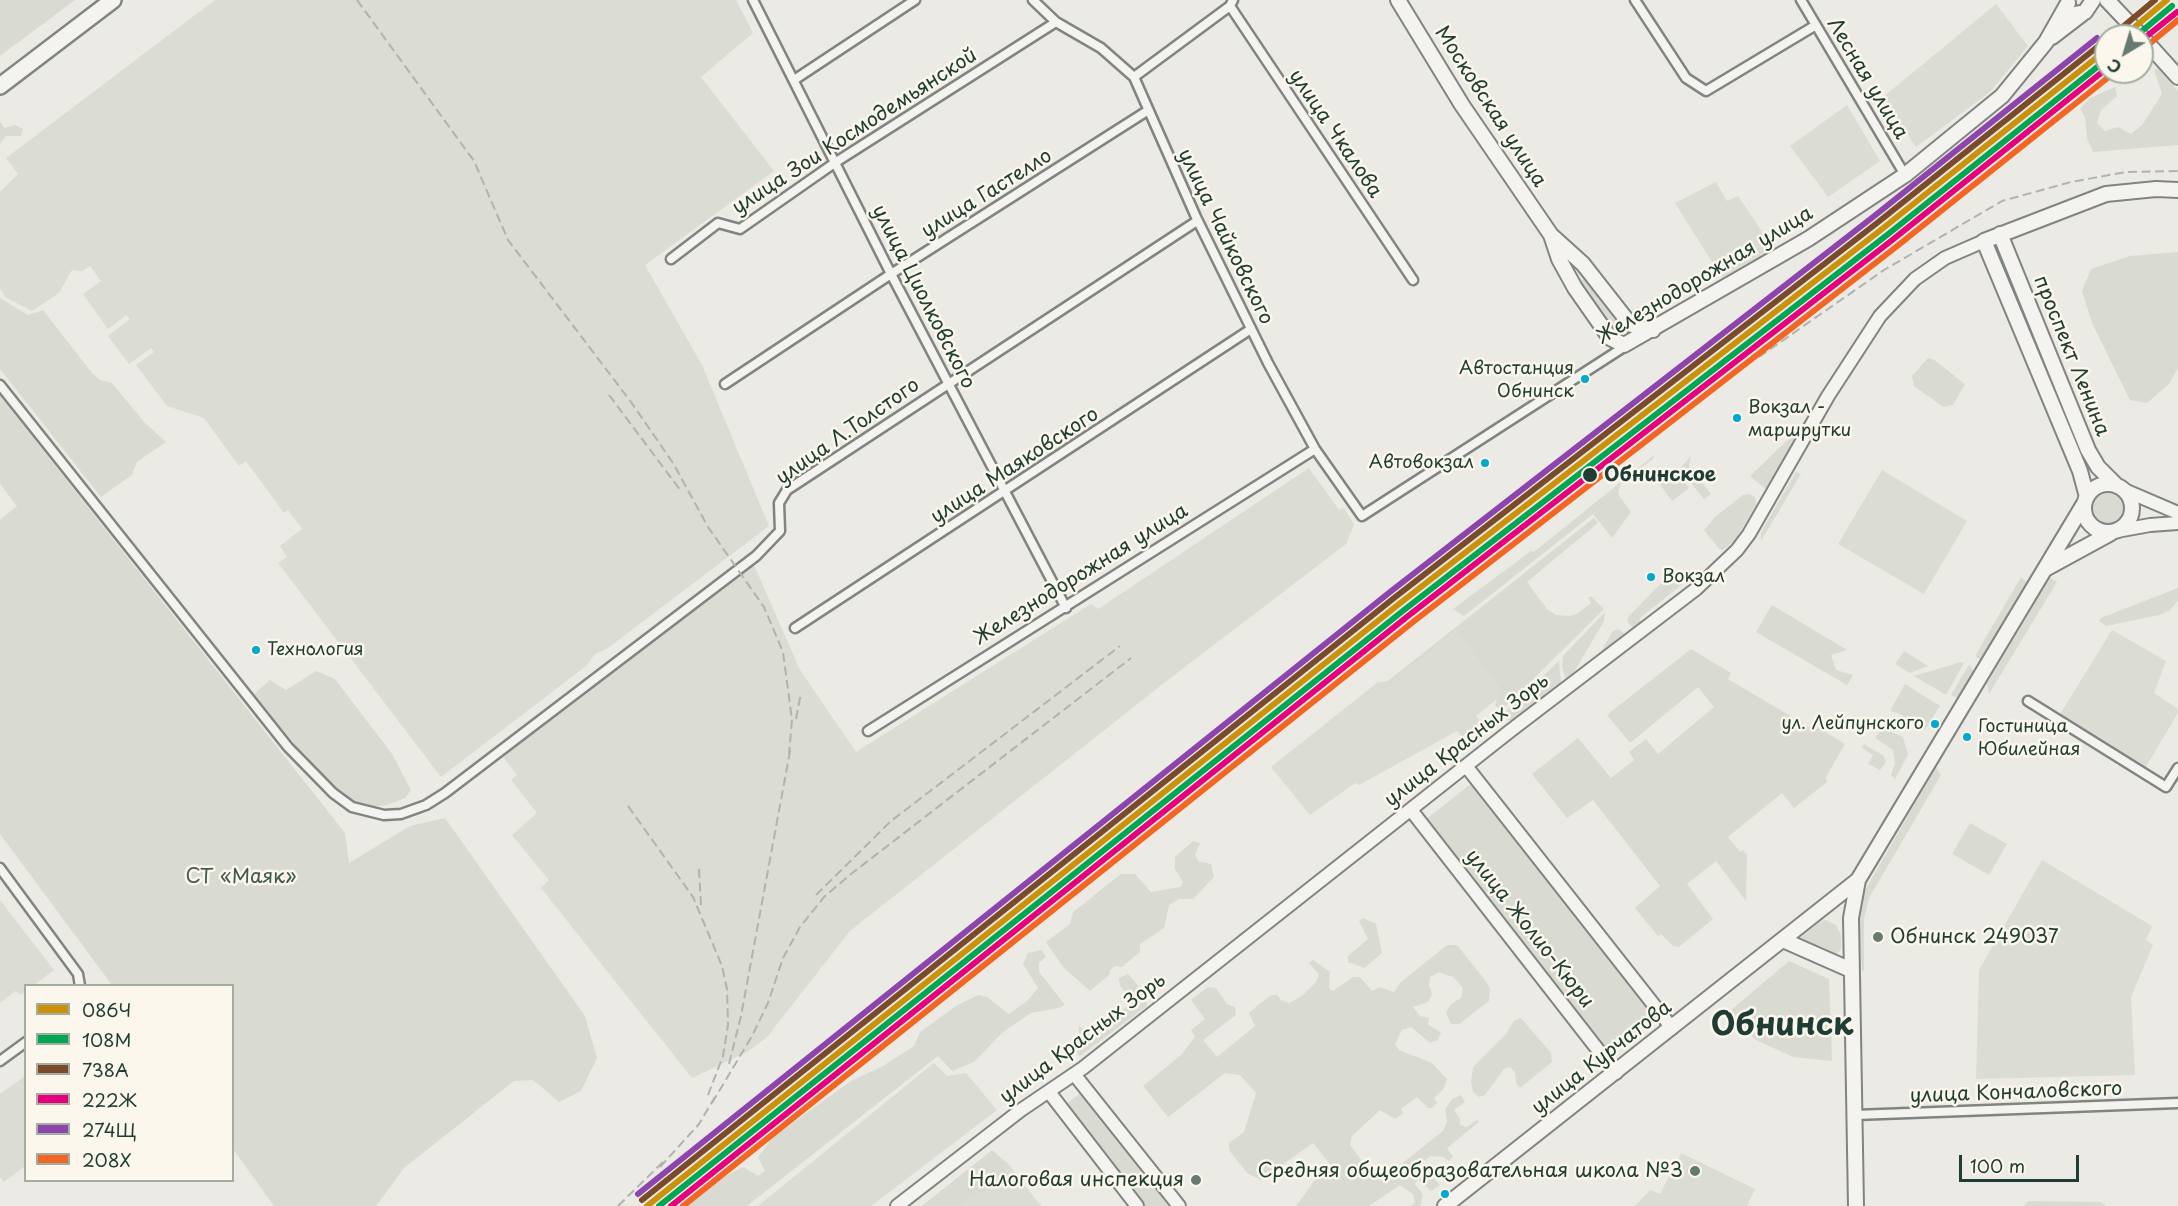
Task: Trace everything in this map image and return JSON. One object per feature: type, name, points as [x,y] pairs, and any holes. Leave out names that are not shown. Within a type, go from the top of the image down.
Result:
[{"type":"highway","points":[[0,87],[113,0]]},
{"type":"main road","name":"Московская улица","points":[[1398,0],[1462,105],[1551,235],[1590,273],[1630,324]]},
{"type":"main road","points":[[2107,0],[2129,24]]},
{"type":"main road","points":[[2069,1],[2070,11],[2087,8],[2105,9],[2121,16]]},
{"type":"main road","points":[[2046,42],[2069,1]]},
{"type":"main road","points":[[2046,42],[2087,8]]},
{"type":"main road","name":"Железнодорожная улица","points":[[1628,344],[1808,239],[1905,175],[2002,96],[2046,42]]},
{"type":"main road","points":[[2154,50],[2178,77]]},
{"type":"main road","points":[[1984,241],[2106,194],[2156,189],[2178,190]]},
{"type":"main road","name":"проспект Ленина","points":[[2000,234],[2088,450],[2098,467],[2119,487]]},
{"type":"main road","name":"Московская улица","points":[[1551,235],[1559,259],[1575,288],[1610,338]]},
{"type":"main road","name":"проспект Ленина","points":[[1984,241],[2080,471],[2086,500]]},
{"type":"main road","points":[[1575,288],[1578,276],[1583,272],[1590,273]]},
{"type":"main road","points":[[1630,324],[1642,329],[1653,330]]},
{"type":"main road","points":[[1610,338],[1618,344],[1628,344],[1632,337],[1630,324]]},
{"type":"main road","points":[[1856,1206],[1851,918],[1858,879],[2045,569],[2058,542],[2086,500],[2100,486],[2119,487],[2130,497],[2132,508],[2126,525],[2045,569]]},
{"type":"main road","points":[[2086,500],[2084,514],[2090,524],[2099,531],[2114,532]]},
{"type":"main road","name":"улица Курчатова","points":[[1445,1206],[1616,1073],[1858,879]]},
{"type":"main road","points":[[1783,940],[1851,970]]},
{"type":"street","name":"улица Циолковского","points":[[753,0],[837,162],[891,274],[1066,608]]},
{"type":"street","points":[[794,80],[915,0]]},
{"type":"street","name":"улица Чайковского","points":[[1033,0],[1056,22],[1101,48],[1134,77],[1197,221],[1251,329],[1315,449],[1362,516]]},
{"type":"street","points":[[1635,0],[1686,78],[1706,91],[1816,25]]},
{"type":"street","name":"Лесная улица","points":[[1801,0],[1905,175]]},
{"type":"street","points":[[1134,77],[1231,3]]},
{"type":"street","name":"улица Чкалова","points":[[1231,3],[1413,280]]},
{"type":"street","name":"улица Зои Космодемьянской","points":[[671,259],[718,224],[740,229],[837,162],[1056,22]]},
{"type":"street","name":"улица Гастелло","points":[[725,384],[891,274],[1147,111]]},
{"type":"street","name":"улица Л.Толстого","points":[[0,385],[288,747],[333,793],[352,807],[384,815],[401,814],[426,805],[445,793],[756,556],[780,531],[778,503],[787,490],[948,382],[1197,221]]},
{"type":"street","name":"улица Красных Зорь","points":[[897,1206],[1021,1110],[1074,1074],[1696,589],[1720,567],[1749,534],[1828,396],[1880,316],[1922,274],[1945,258],[1984,241]]},
{"type":"street","name":"улица Маяковского","points":[[795,628],[1005,493],[1251,329]]},
{"type":"street","points":[[1607,356],[1610,338]]},
{"type":"street","name":"Железнодорожная улица","points":[[1362,516],[1628,344]]},
{"type":"street","name":"Железнодорожная улица","points":[[868,731],[1315,449]]},
{"type":"street","name":"проспект Ленина","points":[[2119,487],[2178,513]]},
{"type":"street","points":[[2114,532],[2178,523]]},
{"type":"street","points":[[2028,701],[2166,787],[2178,768]]},
{"type":"street","points":[[1467,766],[1672,1028]]},
{"type":"street","name":"улица Жолио-Кюри","points":[[1411,810],[1616,1073]]},
{"type":"street","points":[[0,868],[78,974],[80,984]]},
{"type":"street","points":[[0,1061],[24,1043]]},
{"type":"street","points":[[1074,1074],[1179,1206]]},
{"type":"street","points":[[1049,1092],[1137,1206]]},
{"type":"street","name":"улица Кончаловского","points":[[1855,1115],[2178,1103]]},
{"type":"shaded area","points":[[215,0],[736,0],[753,33],[701,77],[774,171],[645,265],[702,365],[769,526],[608,648],[595,654],[586,666],[441,777],[278,563],[287,557],[280,546],[302,529],[288,510],[284,513],[246,461],[239,466],[204,418],[167,406],[136,365],[154,352],[151,348],[129,364],[108,336],[130,319],[126,315],[108,329],[83,294],[101,281],[90,266],[82,271],[72,270],[59,293],[32,311],[5,297],[0,288],[0,192],[18,174],[6,158]]},
{"type":"shaded area","points":[[1996,4],[2028,46],[1990,92],[1916,147],[1882,98]]},
{"type":"shaded area","points":[[1847,105],[1880,161],[1828,197],[1790,146]]},
{"type":"shaded area","points":[[1716,182],[1727,201],[1738,196],[1774,249],[1722,278],[1675,203]]},
{"type":"shaded area","points":[[1309,468],[1339,510],[1344,508],[1354,525],[1346,544],[1164,683],[850,931],[767,1037],[747,1052],[692,1078],[541,888],[549,880],[512,835],[537,813],[511,780],[517,775],[503,757],[754,565],[800,670],[856,752],[1091,604],[1098,609]]},
{"type":"shaded area","points":[[1882,470],[1967,521],[1924,594],[1838,544]]},
{"type":"shaded area","points":[[2112,630],[2166,661],[2154,693],[2178,709],[2178,713],[2144,770],[2062,719],[2060,714]]},
{"type":"shaded area","points":[[1456,631],[1500,690],[1497,699],[1476,716],[1480,722],[1462,737],[1457,731],[1359,785],[1355,783],[1310,815],[1271,767],[1378,682],[1394,681]]},
{"type":"shaded area","points":[[2042,860],[2152,926],[2146,940],[2153,945],[2131,997],[2135,1075],[1976,1079],[1979,970]]},
{"type":"shaded area","points":[[0,900],[54,970],[35,984],[24,984],[24,993],[21,995],[15,991],[0,1003]]},
{"type":"shaded area","points":[[934,1063],[947,1076],[966,1073],[997,1110],[871,1206],[758,1206]]},
{"type":"shaded area","points":[[24,1077],[24,1167],[4,1182],[0,1177],[0,1094]]},
{"type":"shaded area","name":"Средняя общеобразовательная школа №3","points":[[1681,1153],[1755,1189],[1747,1206],[1635,1206],[1650,1190],[1660,1194]]},
{"type":"shaded area","points":[[1006,1161],[1041,1206],[953,1206]]},
{"type":"green space","points":[[0,0],[75,0],[0,56]]},
{"type":"green space","points":[[2158,68],[2178,91],[2178,145],[2093,152],[2087,138],[2085,117],[2080,109],[2090,98],[2115,87],[2117,96],[2101,110],[2097,123],[2105,131],[2118,127],[2131,134],[2142,125],[2162,94],[2154,70]]},
{"type":"green space","points":[[0,121],[4,128],[15,125],[23,129],[21,136],[6,136],[0,144]]},
{"type":"green space","points":[[2178,252],[2178,368],[2169,384],[2147,403],[2130,400],[2092,323],[2082,291],[2091,269],[2130,256]]},
{"type":"green space","points":[[1585,277],[1625,328],[1622,334],[1615,335],[1579,283]]},
{"type":"green space","points":[[0,298],[28,315],[43,310],[92,373],[100,380],[112,383],[144,422],[166,442],[137,462],[132,475],[101,497],[0,369]]},
{"type":"green space","points":[[1928,358],[1933,359],[1965,384],[1953,405],[1943,407],[1914,386],[1912,376]]},
{"type":"green space","name":"СТ «Маяк»","points":[[0,396],[345,833],[349,863],[410,826],[445,818],[585,1016],[597,1058],[581,1091],[559,1102],[533,1080],[514,1081],[404,1168],[376,1206],[274,1206],[234,1150],[234,984],[111,984],[0,834],[0,520],[17,506],[0,484]]},
{"type":"green space","points":[[1800,428],[1802,433],[1768,491],[1750,476]]},
{"type":"green space","points":[[1653,456],[1654,458],[1620,485],[1618,494],[1631,512],[1612,538],[1593,514],[1464,616],[1453,609],[1531,551],[1534,552]]},
{"type":"green space","points":[[1691,456],[1689,466],[1711,494],[1704,499],[1681,471],[1681,467]]},
{"type":"green space","points":[[1796,472],[1801,474],[1761,541],[1761,532]]},
{"type":"green space","points":[[1670,473],[1679,476],[1689,488],[1672,501],[1659,483]]},
{"type":"green space","points":[[2108,493],[2119,497],[2123,508],[2119,519],[2108,523],[2097,519],[2093,508],[2097,497]]},
{"type":"green space","points":[[1749,494],[1755,497],[1756,505],[1735,540],[1723,550],[1719,549],[1704,530],[1715,517],[1743,495]]},
{"type":"green space","points":[[1594,518],[1598,523],[1527,582],[1547,609],[1556,615],[1570,616],[1578,613],[1591,603],[1588,598],[1591,596],[1604,609],[1501,711],[1495,705],[1500,690],[1456,631],[1382,691],[1379,688]]},
{"type":"green space","points":[[1675,569],[1685,582],[1640,618],[1641,625],[1633,628],[1627,621],[1629,616]]},
{"type":"green space","points":[[2021,577],[2028,583],[2027,586],[1982,661],[1975,656]]},
{"type":"green space","points":[[2050,578],[2057,582],[1989,694],[1987,684]]},
{"type":"green space","points":[[2178,588],[2178,601],[2169,611],[2106,626],[2099,621],[2101,618]]},
{"type":"green space","points":[[1772,605],[1847,650],[1831,655],[1836,670],[1853,675],[1847,685],[1756,632]]},
{"type":"green space","points":[[1605,612],[1604,621],[1574,672],[1566,679],[1562,667],[1563,656]]},
{"type":"green space","points":[[1618,629],[1624,633],[1622,638],[1599,655],[1613,631]]},
{"type":"green space","points":[[1691,649],[1731,673],[1728,679],[1809,727],[1812,724],[1845,744],[1826,777],[1827,782],[1794,808],[1782,793],[1728,837],[1740,852],[1743,850],[1747,855],[1746,901],[1716,861],[1687,884],[1713,919],[1679,947],[1673,946],[1661,934],[1658,936],[1635,908],[1660,886],[1593,800],[1567,818],[1532,774],[1578,738],[1611,778],[1634,760],[1629,752],[1646,739],[1658,754],[1714,707],[1698,687],[1630,743],[1607,715]]},
{"type":"green space","points":[[1904,651],[1928,666],[1910,673],[1895,664]]},
{"type":"green space","points":[[1559,661],[1561,683],[1513,721],[1508,720],[1503,714]]},
{"type":"green space","points":[[1964,663],[1946,695],[1914,676]]},
{"type":"green space","points":[[1969,665],[1975,672],[1959,699],[1951,695]]},
{"type":"green space","points":[[316,671],[335,679],[392,754],[411,790],[405,798],[387,805],[370,807],[348,799],[308,761],[254,694],[270,680],[286,690]]},
{"type":"green space","points":[[1905,684],[1940,706],[1925,730],[1898,713],[1890,711]]},
{"type":"green space","points":[[1887,730],[1903,737],[1908,755],[1895,779],[1891,775],[1895,763],[1893,750],[1875,738],[1880,731]]},
{"type":"green space","points":[[1864,744],[1884,756],[1886,762],[1880,770],[1868,764],[1873,755],[1862,748]]},
{"type":"green space","points":[[1936,767],[1941,775],[1869,898],[1864,919],[1864,971],[1862,971],[1858,920],[1864,892]]},
{"type":"green space","points":[[1472,783],[1656,1018],[1609,1055],[1425,820]]},
{"type":"green space","points":[[1970,823],[2007,844],[1989,875],[1952,854]]},
{"type":"green space","points":[[1193,841],[1200,843],[1195,855],[1198,861],[1211,864],[1214,877],[1193,899],[1179,899],[1169,905],[1164,928],[1140,944],[1140,952],[1122,967],[1115,966],[1110,970],[1109,975],[1090,991],[1063,967],[1046,942],[1070,924],[1073,912],[1121,874],[1135,874],[1151,892],[1180,887],[1183,882],[1175,869],[1175,857]]},
{"type":"green space","points":[[1363,918],[1376,924],[1382,953],[1364,968],[1348,962],[1348,956],[1368,939],[1359,921]]},
{"type":"green space","points":[[1826,920],[1836,925],[1841,935],[1841,949],[1836,956],[1801,941],[1800,938],[1821,921]]},
{"type":"green space","points":[[1447,945],[1457,945],[1485,980],[1490,989],[1489,1001],[1459,1024],[1451,1024],[1446,1013],[1451,1004],[1461,998],[1463,988],[1453,977],[1439,972],[1430,977],[1429,985],[1432,995],[1428,1002],[1413,1007],[1420,1016],[1429,1018],[1428,1025],[1441,1032],[1438,1040],[1430,1043],[1411,1027],[1402,1030],[1395,1044],[1399,1050],[1432,1063],[1447,1079],[1443,1090],[1434,1098],[1437,1103],[1432,1108],[1428,1108],[1417,1097],[1401,1109],[1403,1113],[1395,1119],[1380,1110],[1352,1136],[1350,1145],[1365,1165],[1381,1180],[1443,1131],[1447,1121],[1445,1109],[1452,1099],[1461,1095],[1465,1102],[1454,1110],[1460,1119],[1460,1125],[1467,1127],[1477,1120],[1479,1122],[1447,1148],[1453,1157],[1449,1161],[1443,1157],[1430,1156],[1424,1161],[1424,1167],[1440,1185],[1431,1191],[1418,1179],[1415,1184],[1423,1195],[1420,1206],[1411,1206],[1415,1203],[1413,1194],[1400,1185],[1369,1206],[1296,1206],[1315,1180],[1332,1167],[1313,1143],[1261,1180],[1247,1173],[1229,1150],[1229,1143],[1244,1132],[1256,1093],[1240,1075],[1225,1073],[1168,1117],[1143,1086],[1181,1055],[1195,1037],[1191,1030],[1205,1019],[1191,1000],[1208,987],[1216,988],[1227,1004],[1235,1007],[1236,1015],[1203,1040],[1217,1057],[1255,1026],[1249,1013],[1259,1004],[1272,995],[1277,995],[1281,1000],[1289,1003],[1302,996],[1316,982],[1319,974],[1309,963],[1313,960],[1330,972],[1329,988],[1333,991],[1353,977],[1360,977],[1372,991],[1380,987],[1394,992],[1401,982]]},
{"type":"green space","points":[[1042,950],[1046,957],[1039,963],[1039,972],[1065,1005],[1031,1013],[1003,1032],[974,1062],[952,1071],[938,1056],[747,1206],[684,1206],[714,1182],[743,1167],[758,1176],[765,1171],[758,1157],[772,1138],[851,1081],[883,1066],[914,1046],[920,1032],[956,1006],[978,995],[987,997],[1009,1014],[1027,1001],[1038,988],[1023,964],[1028,953]]},
{"type":"green space","points":[[1789,961],[1829,979],[1832,1061],[1793,1057],[1754,1039],[1730,1011]]},
{"type":"green space","points":[[1128,974],[1147,996],[1147,1006],[1080,1056],[1075,1051],[1079,1045],[1079,1026],[1087,1031],[1100,1027],[1131,1003],[1130,997],[1120,986],[1119,978]]},
{"type":"green space","points":[[1521,1018],[1551,1053],[1552,1062],[1520,1088],[1516,1083],[1515,1072],[1510,1067],[1504,1069],[1485,1095],[1479,1097],[1473,1092],[1471,1082],[1473,1067],[1506,1034],[1514,1021]]},
{"type":"green space","points":[[1081,1093],[1169,1206],[1145,1206],[1066,1104]]},
{"type":"green space","points":[[992,1150],[1008,1164],[1001,1186],[969,1197],[958,1206],[922,1206]]},
{"type":"green space","points":[[2028,1201],[2101,1202],[2106,1206],[2024,1206]]},
{"type":"railway","points":[[357,0],[474,161],[508,240],[631,402],[673,463],[708,527],[764,607],[783,652],[792,720],[789,754]]},
{"type":"railway","points":[[1759,357],[1884,270],[2002,201],[2071,182],[2126,172],[2178,171]]},
{"type":"railway","points":[[609,395],[681,491]]},
{"type":"railway","points":[[816,895],[891,821],[1120,646]]},
{"type":"railway","points":[[712,1103],[752,1036],[768,1003],[783,958],[800,927],[824,897],[1131,658]]},
{"type":"railway","points":[[796,719],[801,693]]},
{"type":"railway","points":[[729,1064],[741,1016],[791,746]]},
{"type":"railway","points":[[628,806],[693,897],[722,966],[727,989],[728,1025],[723,1056],[708,1095]]},
{"type":"railway","points":[[699,869],[701,906]]},
{"type":"railway","points":[[660,1167],[699,1124],[715,1097]]},
{"type":"railway","points":[[618,1206],[665,1160]]},
{"type":"transit line","name":"738А","points":[[2126,24],[2155,0]]},
{"type":"transit line","name":"086Ч","points":[[2138,24],[2167,0]]},
{"type":"transit line","name":"108М","points":[[2150,24],[2172,6]]},
{"type":"transit line","name":"222Ж","points":[[2154,30],[2177,12]]},
{"type":"transit line","name":"208Х","points":[[2154,40],[2178,20]]},
{"type":"transit line","name":"274Щ","points":[[638,1194],[1390,592],[1873,217],[2094,40]]},
{"type":"transit line","name":"738А","points":[[642,1200],[1394,598],[1877,223],[2094,50]]},
{"type":"transit line","name":"086Ч","points":[[647,1206],[1399,604],[1882,229],[2094,60]]},
{"type":"transit line","name":"108М","points":[[659,1206],[1404,610],[1887,235],[2094,70]]},
{"type":"transit line","name":"222Ж","points":[[671,1206],[1408,616],[1891,241],[2094,79]]},
{"type":"transit line","name":"208Х","points":[[683,1206],[1413,622],[1896,247],[2100,84]]},
{"type":"place","name":"Автостанция Обнинск","points":[[1585,379]]},
{"type":"place","name":"Вокзал - маршрутки","points":[[1737,418]]},
{"type":"place","name":"Автовокзал","points":[[1485,463]]},
{"type":"place","name":"Обнинское","points":[[1590,475]]},
{"type":"place","name":"Вокзал","points":[[1651,577]]},
{"type":"place","name":"Технология","points":[[256,650]]},
{"type":"place","name":"ул. Лейпунского","points":[[1935,724]]},
{"type":"place","name":"Гостиница Юбилейная","points":[[1967,737]]},
{"type":"place","name":"Обнинск 249037","points":[[1878,937]]},
{"type":"place","name":"Средняя общеобразовательная школа №3","points":[[1695,1171]]},
{"type":"place","name":"Налоговая инспекция","points":[[1196,1180]]},
{"type":"district","name":"Обнинск","points":[[1782,1026]]}]
